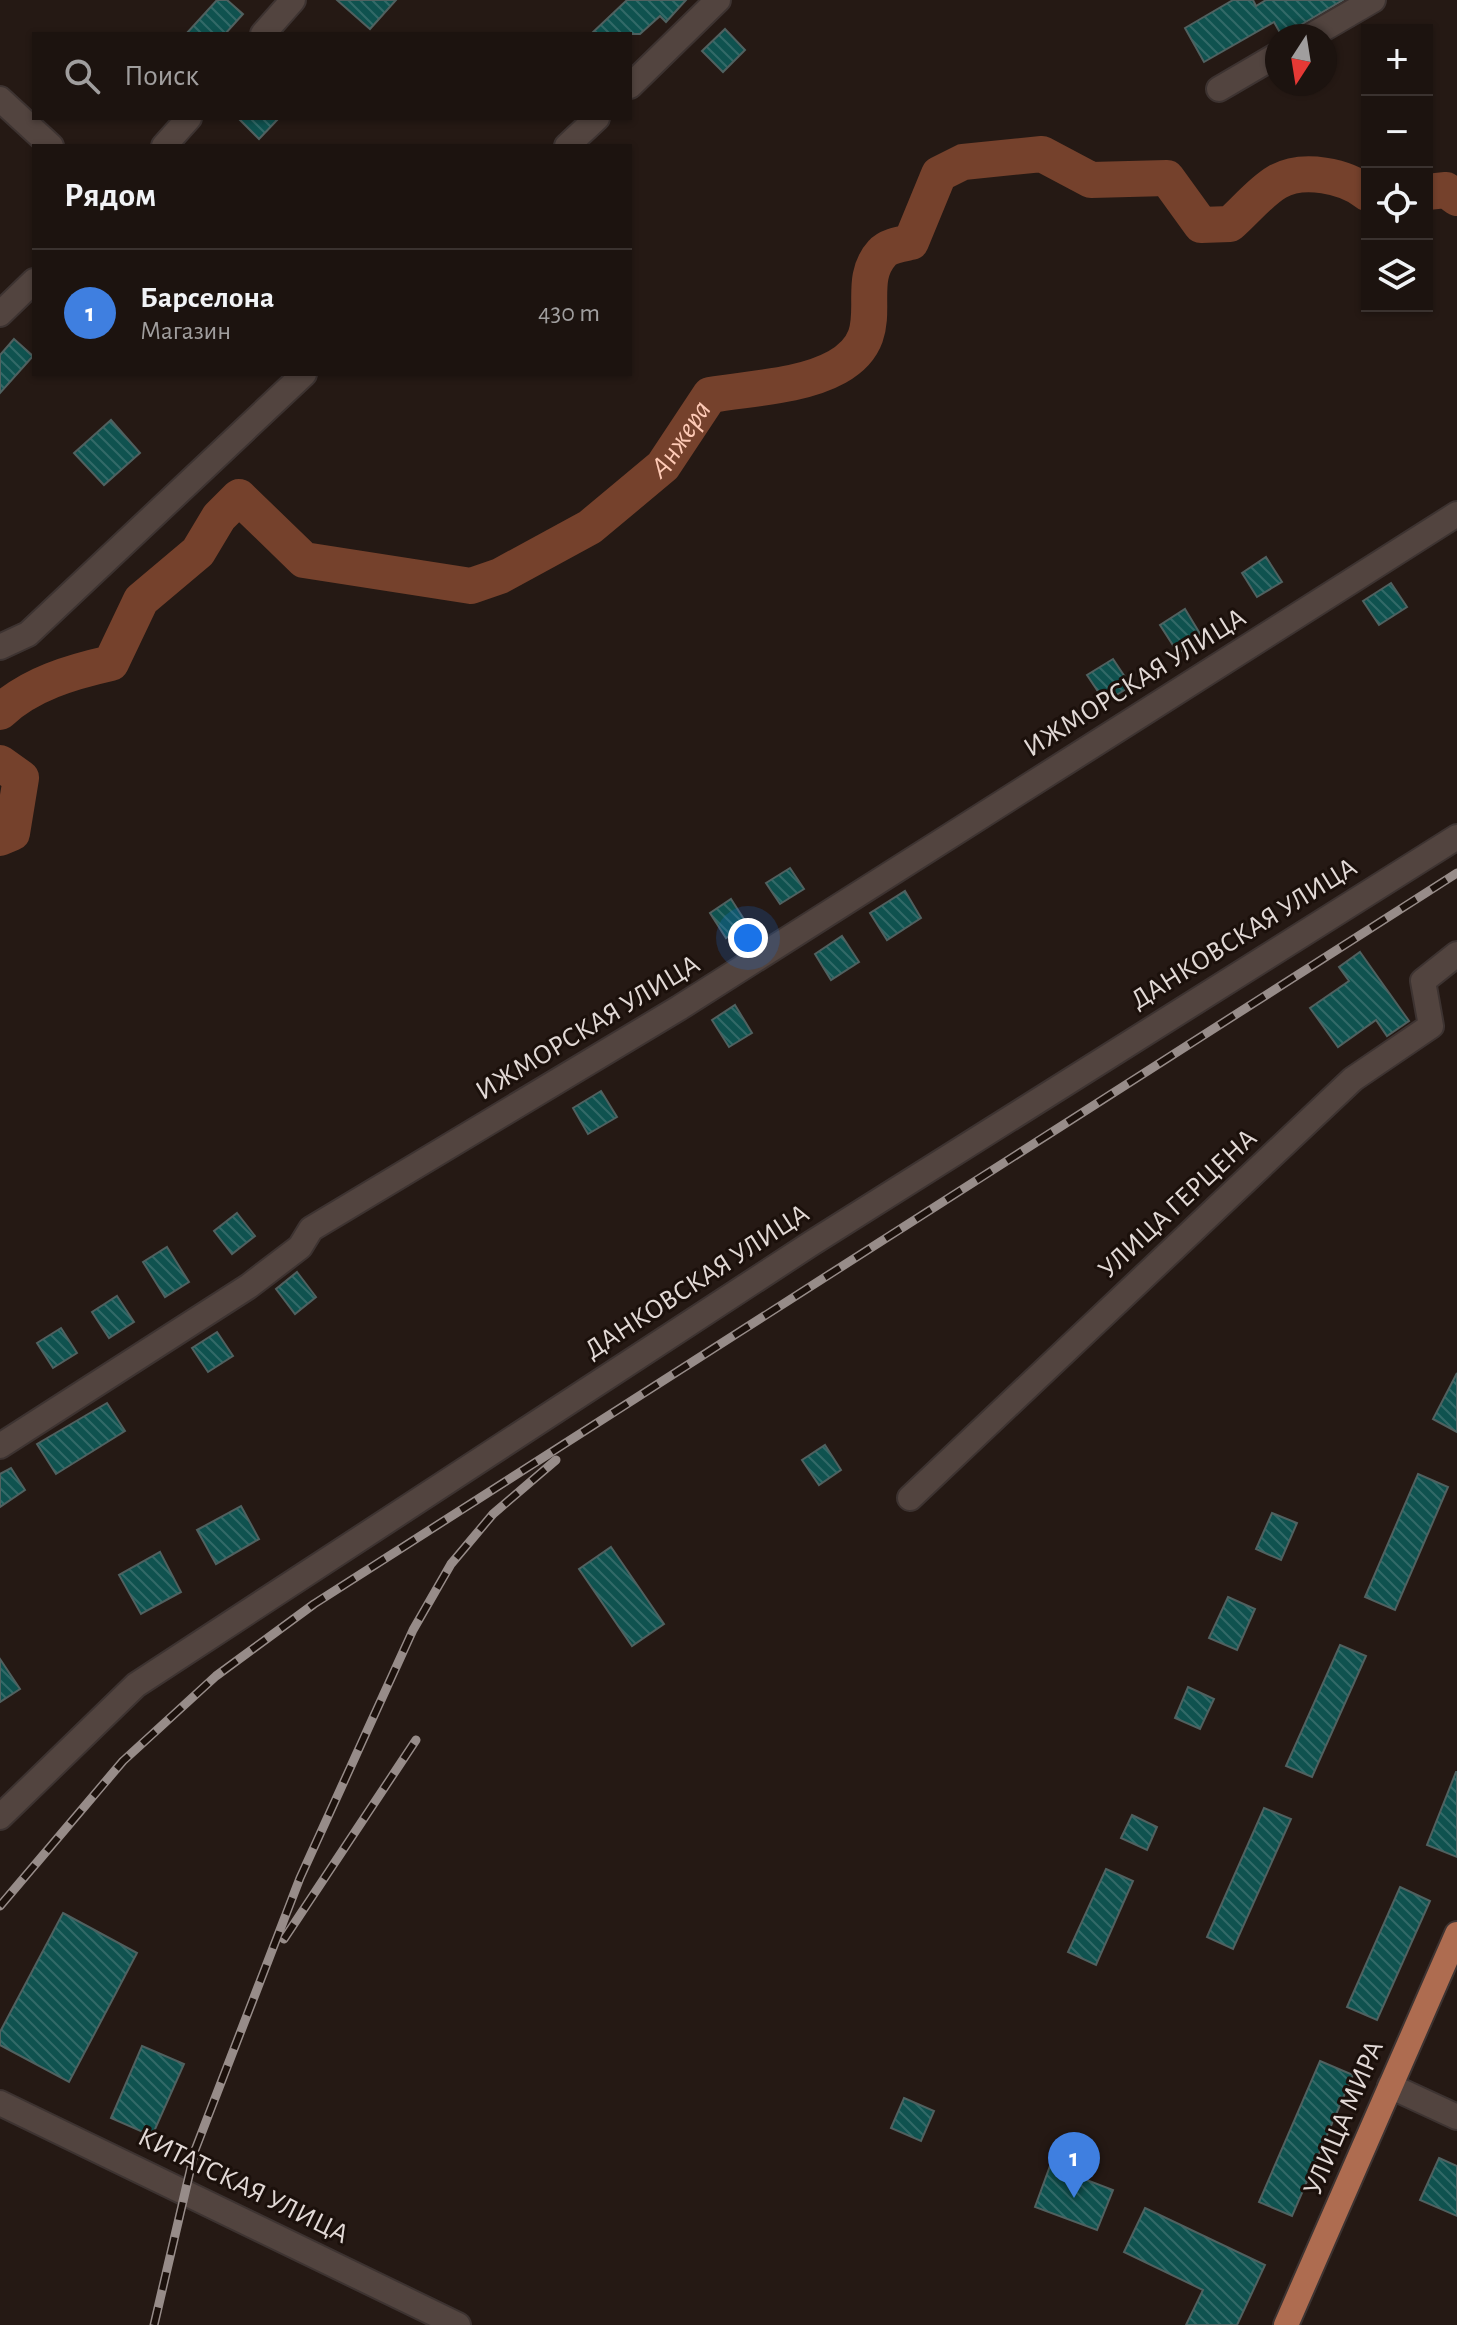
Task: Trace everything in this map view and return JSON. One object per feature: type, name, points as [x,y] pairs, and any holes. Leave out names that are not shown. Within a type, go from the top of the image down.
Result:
[{"type":"main road","name":"УЛИЦА МИРА","points":[[1286,2325],[1457,1934]]},
{"type":"street","points":[[265,32],[293,0]]},
{"type":"street","points":[[632,84],[718,0]]},
{"type":"street","points":[[1332,24],[1373,0]]},
{"type":"street","points":[[1219,89],[1265,62]]},
{"type":"street","points":[[0,99],[49,144]]},
{"type":"street","points":[[166,144],[187,120]]},
{"type":"street","points":[[569,144],[595,120]]},
{"type":"street","points":[[0,314],[32,283]]},
{"type":"street","points":[[0,647],[28,634],[278,383],[298,376]]},
{"type":"street","name":"ИЖМОРСКАЯ УЛИЦА","points":[[0,1446],[249,1286],[300,1247],[311,1229],[679,1008],[1457,514]]},
{"type":"street","name":"ДАНКОВСКАЯ УЛИЦА","points":[[0,1817],[136,1685],[812,1243],[1457,837]]},
{"type":"street","name":"УЛИЦА ГЕРЦЕНА","points":[[910,1498],[1353,1079],[1431,1026],[1423,981],[1457,954]]},
{"type":"street","points":[[1390,2086],[1457,2117]]},
{"type":"street","name":"КИТАТСКАЯ УЛИЦА","points":[[0,2103],[458,2325]]},
{"type":"building","points":[[217,0],[227,0],[243,14],[227,32],[188,32]]},
{"type":"building","points":[[337,0],[396,0],[370,29]]},
{"type":"building","points":[[627,0],[686,0],[666,22],[660,16],[640,34],[593,32]]},
{"type":"building","points":[[1233,0],[1253,0],[1256,6],[1266,0],[1343,0],[1302,24],[1265,24],[1265,27],[1204,62],[1185,28]]},
{"type":"building","points":[[725,29],[745,50],[723,72],[702,51]]},
{"type":"building","points":[[240,120],[277,120],[259,139]]},
{"type":"building","points":[[14,339],[32,357],[0,393],[0,355]]},
{"type":"building","points":[[111,420],[140,453],[104,485],[74,453]]},
{"type":"building","points":[[1266,557],[1282,582],[1257,597],[1242,573]]},
{"type":"building","points":[[1391,583],[1407,607],[1379,625],[1363,601]]},
{"type":"building","points":[[1185,609],[1202,637],[1178,653],[1160,625]]},
{"type":"building","points":[[1113,659],[1131,686],[1105,702],[1087,675]]},
{"type":"building","points":[[790,868],[804,889],[780,904],[766,883]]},
{"type":"building","points":[[905,891],[921,918],[887,940],[870,913]]},
{"type":"building","points":[[731,899],[747,924],[726,938],[710,913]]},
{"type":"building","points":[[842,936],[859,962],[831,980],[815,954]]},
{"type":"building","points":[[1360,952],[1409,1021],[1387,1036],[1376,1020],[1338,1047],[1310,1008],[1349,981],[1339,967]]},
{"type":"building","points":[[735,1005],[752,1033],[729,1047],[712,1020]]},
{"type":"building","points":[[601,1091],[617,1117],[588,1134],[573,1108]]},
{"type":"building","points":[[237,1213],[255,1236],[232,1254],[214,1231]]},
{"type":"building","points":[[167,1247],[189,1282],[165,1297],[143,1262]]},
{"type":"building","points":[[297,1272],[316,1297],[295,1314],[276,1289]]},
{"type":"building","points":[[117,1296],[134,1322],[109,1338],[92,1312]]},
{"type":"building","points":[[61,1328],[77,1353],[53,1368],[37,1343]]},
{"type":"building","points":[[217,1332],[233,1356],[208,1372],[192,1348]]},
{"type":"building","points":[[1457,1373],[1457,1432],[1433,1419]]},
{"type":"building","points":[[107,1403],[125,1431],[56,1474],[37,1444]]},
{"type":"building","points":[[825,1445],[841,1470],[819,1485],[802,1460]]},
{"type":"building","points":[[11,1468],[25,1490],[0,1507],[0,1474]]},
{"type":"building","points":[[1418,1474],[1448,1487],[1395,1610],[1365,1597]]},
{"type":"building","points":[[241,1506],[259,1539],[216,1564],[197,1530]]},
{"type":"building","points":[[1272,1513],[1297,1523],[1281,1560],[1256,1549]]},
{"type":"building","points":[[611,1547],[664,1624],[632,1646],[579,1569]]},
{"type":"building","points":[[160,1552],[181,1592],[141,1614],[119,1575]]},
{"type":"building","points":[[1228,1597],[1255,1609],[1237,1650],[1209,1638]]},
{"type":"building","points":[[1340,1645],[1366,1656],[1312,1777],[1286,1766]]},
{"type":"building","points":[[0,1659],[20,1689],[0,1702]]},
{"type":"building","points":[[1188,1687],[1214,1699],[1200,1729],[1175,1718]]},
{"type":"building","points":[[1457,1772],[1457,1857],[1427,1845]]},
{"type":"building","points":[[1264,1808],[1291,1819],[1233,1949],[1207,1937]]},
{"type":"building","points":[[1132,1815],[1157,1827],[1147,1850],[1121,1838]]},
{"type":"building","points":[[1106,1869],[1133,1881],[1096,1965],[1068,1952]]},
{"type":"building","points":[[1400,1887],[1430,1901],[1377,2020],[1347,2007]]},
{"type":"building","points":[[63,1913],[137,1953],[69,2082],[0,2045],[0,2032]]},
{"type":"building","points":[[142,2046],[184,2064],[152,2136],[111,2118]]},
{"type":"building","points":[[1320,2061],[1353,2075],[1292,2216],[1259,2202]]},
{"type":"building","points":[[904,2098],[934,2111],[921,2141],[891,2128]]},
{"type":"building","points":[[1439,2158],[1457,2166],[1457,2216],[1420,2200]]},
{"type":"building","points":[[1050,2166],[1113,2190],[1097,2230],[1035,2207]]},
{"type":"building","points":[[1145,2208],[1265,2265],[1237,2325],[1186,2325],[1203,2290],[1124,2252]]},
{"type":"waterway","name":"Анжера","points":[[0,712],[24,694],[52,680],[111,663],[141,600],[198,552],[219,517],[239,497],[304,560],[471,586],[500,576],[590,527],[663,466],[710,395],[808,379],[837,367],[854,354],[864,340],[868,326],[870,281],[874,266],[885,251],[911,242],[939,174],[963,162],[1042,154],[1091,180],[1167,178],[1201,225],[1230,224],[1271,186],[1287,177],[1324,176],[1361,189]]},
{"type":"waterway","name":"Анжера","points":[[1433,191],[1446,190],[1457,198]]},
{"type":"waterway","name":"Анжера","points":[[0,763],[21,778],[12,833],[0,838]]},
{"type":"railway","points":[[0,1906],[123,1761],[216,1676],[314,1604],[1457,873]]},
{"type":"railway","points":[[154,2325],[195,2150],[300,1878],[413,1630],[451,1564],[493,1514],[556,1460]]},
{"type":"railway","points":[[284,1939],[416,1740]]},
{"type":"place","name":"Барселона","points":[[1074,2198]]}]
